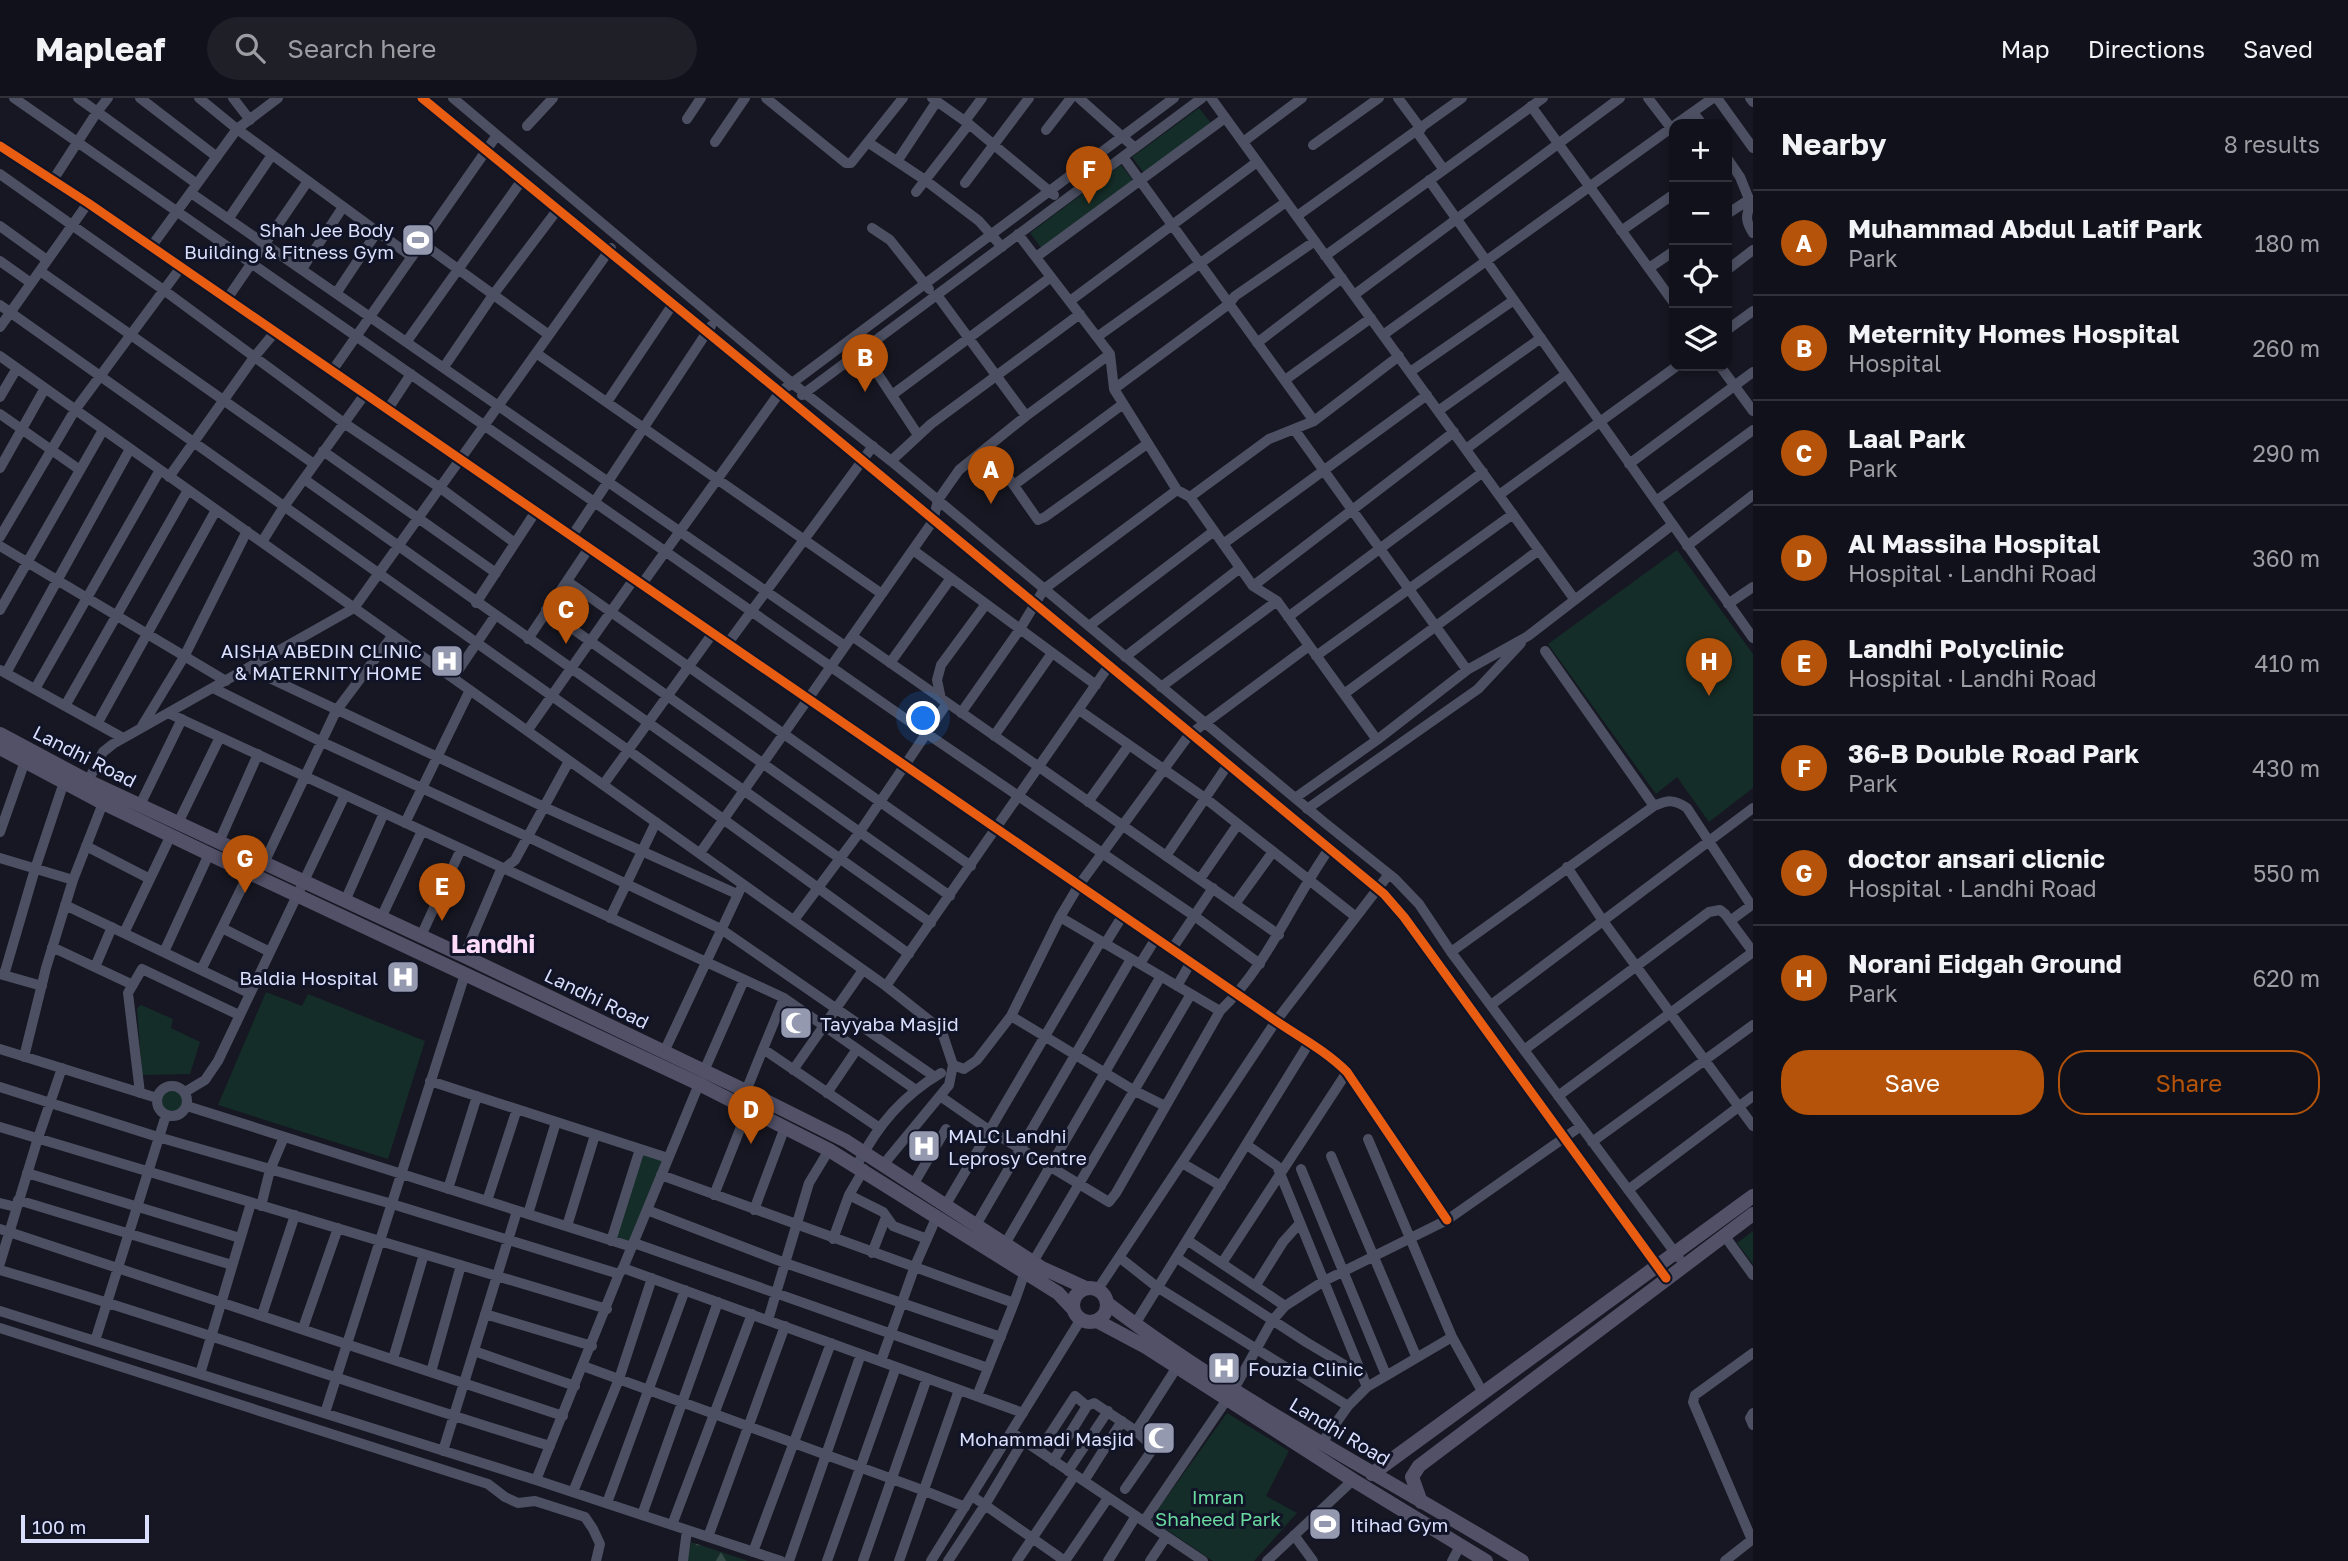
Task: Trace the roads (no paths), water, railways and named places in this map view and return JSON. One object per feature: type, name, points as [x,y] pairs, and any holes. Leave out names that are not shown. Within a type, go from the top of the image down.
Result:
[{"type":"main road","name":"Landhi Road","points":[[0,734],[140,805],[209,854],[298,897],[701,1078],[746,1091],[1029,1267],[1092,1288]]},
{"type":"main road","name":"Landhi Road","points":[[0,748],[103,803],[219,842],[464,956],[664,1052],[748,1109],[785,1128],[830,1150],[862,1162],[883,1165],[913,1185],[941,1211],[976,1225],[1005,1244],[1058,1293],[1077,1315]]},
{"type":"main road","points":[[1421,1502],[1412,1477],[1419,1466],[1679,1259],[1753,1196]]},
{"type":"main road","points":[[1679,1259],[1724,1236],[1753,1214]]},
{"type":"main road","points":[[1372,1474],[1483,1393],[1662,1272]]},
{"type":"main road","points":[[1092,1288],[1106,1297],[1107,1303],[1105,1314],[1097,1321],[1077,1315],[1074,1299],[1081,1290],[1092,1288]]},
{"type":"main road","name":"Landhi Road","points":[[1107,1303],[1353,1480],[1486,1561]]},
{"type":"main road","name":"Landhi Road","points":[[1097,1321],[1321,1444],[1522,1561]]},
{"type":"street","points":[[14,98],[1018,797],[1194,915],[1260,964]]},
{"type":"street","points":[[78,98],[229,218],[266,244],[768,591],[890,663],[1279,935]]},
{"type":"street","points":[[53,180],[108,98]]},
{"type":"street","points":[[140,98],[217,157]]},
{"type":"street","points":[[199,98],[237,130],[412,257]]},
{"type":"street","points":[[233,98],[250,120]]},
{"type":"street","points":[[151,247],[237,130],[278,98]]},
{"type":"street","points":[[422,98],[863,461],[1377,890],[1404,917],[1662,1272]]},
{"type":"street","points":[[527,126],[553,98]]},
{"type":"street","points":[[687,119],[702,98]]},
{"type":"street","points":[[715,142],[745,98]]},
{"type":"street","points":[[766,98],[846,163],[856,159],[903,98]]},
{"type":"street","points":[[916,192],[982,98]]},
{"type":"street","points":[[965,183],[1028,98]]},
{"type":"street","points":[[1046,130],[1071,98]]},
{"type":"street","points":[[1079,98],[1135,148]]},
{"type":"street","points":[[527,731],[612,611],[666,551],[779,392],[1174,98]]},
{"type":"street","points":[[793,403],[1202,98]]},
{"type":"street","points":[[1211,98],[1576,600]]},
{"type":"street","points":[[1242,142],[1302,98]]},
{"type":"street","points":[[1313,145],[1379,98]]},
{"type":"street","points":[[1398,98],[1444,170]]},
{"type":"street","points":[[1297,216],[1462,98]]},
{"type":"street","points":[[1325,256],[1543,98]]},
{"type":"street","points":[[1354,295],[1620,98]]},
{"type":"street","points":[[1648,98],[1669,121]]},
{"type":"street","points":[[1684,119],[1715,98],[1753,148]]},
{"type":"street","points":[[457,99],[792,383],[873,446],[1307,809],[1389,874],[1419,904],[1451,952],[1679,1259]]},
{"type":"street","points":[[898,160],[934,99],[995,145],[1050,191],[1060,203]]},
{"type":"street","points":[[1531,106],[1669,296]]},
{"type":"street","points":[[1693,112],[1698,119]]},
{"type":"street","points":[[1036,257],[1226,118]]},
{"type":"street","points":[[1383,335],[1669,130]]},
{"type":"street","points":[[332,371],[497,135]]},
{"type":"street","points":[[869,143],[898,160],[979,222],[1002,247]]},
{"type":"street","points":[[0,146],[88,203],[1276,1021],[1329,1053],[1348,1072],[1447,1220]]},
{"type":"street","points":[[229,218],[272,155]]},
{"type":"street","points":[[1123,157],[1314,421]]},
{"type":"street","points":[[1070,301],[1257,162]]},
{"type":"street","points":[[1732,165],[1750,199],[1747,224],[1753,233]]},
{"type":"street","points":[[0,174],[515,543]]},
{"type":"street","points":[[407,341],[522,180]]},
{"type":"street","points":[[1429,180],[1753,638]]},
{"type":"street","points":[[227,299],[308,181]]},
{"type":"street","points":[[1621,231],[1669,197]]},
{"type":"street","points":[[1732,212],[1750,199]]},
{"type":"street","points":[[1097,337],[1286,201]]},
{"type":"street","points":[[0,327],[88,203]]},
{"type":"street","points":[[302,269],[343,207]]},
{"type":"street","points":[[444,367],[493,295],[558,209]]},
{"type":"street","points":[[0,226],[47,261]]},
{"type":"street","points":[[872,228],[890,240],[936,296],[1026,416]]},
{"type":"street","points":[[337,292],[377,232]]},
{"type":"street","points":[[1018,234],[1110,354],[1114,389],[1177,490],[1190,497],[1253,586],[1277,601],[1377,740]]},
{"type":"street","points":[[88,780],[103,752],[123,738],[354,608],[618,238]]},
{"type":"street","points":[[1114,389],[1229,304],[1235,296],[1315,241]]},
{"type":"street","points":[[422,243],[549,334]]},
{"type":"street","points":[[1732,266],[1753,250]]},
{"type":"street","points":[[1649,268],[1669,254]]},
{"type":"street","points":[[0,261],[31,283]]},
{"type":"street","points":[[0,537],[75,410],[181,267]]},
{"type":"street","points":[[40,271],[314,464]]},
{"type":"street","points":[[892,395],[1051,277]]},
{"type":"street","points":[[1257,343],[1342,278]]},
{"type":"street","points":[[1410,372],[1514,300]]},
{"type":"street","points":[[607,402],[673,304]]},
{"type":"street","points":[[0,305],[377,575],[628,750],[909,954]]},
{"type":"street","points":[[1732,326],[1753,311]]},
{"type":"street","points":[[891,461],[918,435],[1080,314]]},
{"type":"street","points":[[572,536],[716,318]]},
{"type":"street","points":[[1284,380],[1371,318]]},
{"type":"street","points":[[35,690],[87,599],[165,474],[275,332]]},
{"type":"street","points":[[1438,411],[1541,338]]},
{"type":"street","points":[[862,350],[918,435]]},
{"type":"street","points":[[536,353],[882,594]]},
{"type":"street","points":[[700,853],[933,521],[938,500],[959,470],[1110,354]]},
{"type":"street","points":[[0,356],[700,853],[740,889]]},
{"type":"street","points":[[1190,497],[1269,439],[1314,421],[1399,356]]},
{"type":"street","points":[[0,397],[17,368]]},
{"type":"street","points":[[1499,495],[1670,371]]},
{"type":"street","points":[[1724,371],[1753,411]]},
{"type":"street","points":[[1629,464],[1753,372]]},
{"type":"street","points":[[388,409],[411,374]]},
{"type":"street","points":[[1466,450],[1566,374]]},
{"type":"street","points":[[0,468],[45,388]]},
{"type":"street","points":[[262,542],[365,394]]},
{"type":"street","points":[[1223,544],[1427,396]]},
{"type":"street","points":[[1014,485],[1123,404]]},
{"type":"street","points":[[0,414],[80,470]]},
{"type":"street","points":[[1294,429],[1467,670]]},
{"type":"street","points":[[0,610],[103,430]]},
{"type":"street","points":[[1656,501],[1753,430]]},
{"type":"street","points":[[1253,586],[1454,432]]},
{"type":"street","points":[[987,447],[1038,520],[1147,444]]},
{"type":"street","points":[[728,643],[873,446]]},
{"type":"street","points":[[123,738],[3,672],[58,581],[130,449]]},
{"type":"street","points":[[324,451],[496,573]]},
{"type":"street","points":[[1288,617],[1483,472]]},
{"type":"street","points":[[304,479],[931,923]]},
{"type":"street","points":[[65,706],[188,490]]},
{"type":"street","points":[[961,713],[1036,606],[1044,589],[1177,490]]},
{"type":"street","points":[[1687,546],[1753,495]]},
{"type":"street","points":[[97,724],[216,510]]},
{"type":"street","points":[[476,603],[536,511]]},
{"type":"street","points":[[1317,656],[1513,514]]},
{"type":"street","points":[[1294,798],[1377,740],[1467,670],[1528,636],[1672,525]]},
{"type":"street","points":[[140,728],[184,657],[247,531]]},
{"type":"street","points":[[1089,626],[1214,531]]},
{"type":"street","points":[[0,546],[226,681]]},
{"type":"street","points":[[527,639],[589,548]]},
{"type":"street","points":[[913,550],[1096,685]]},
{"type":"street","points":[[1344,694],[1539,550]]},
{"type":"street","points":[[1125,657],[1240,568]]},
{"type":"street","points":[[890,663],[951,578]]},
{"type":"street","points":[[567,581],[971,866]]},
{"type":"street","points":[[1728,604],[1753,586]]},
{"type":"street","points":[[1161,687],[1277,601]]},
{"type":"street","points":[[794,920],[859,833],[926,733],[944,701],[937,680],[941,665],[986,604]]},
{"type":"street","points":[[546,610],[950,896]]},
{"type":"street","points":[[453,678],[495,616]]},
{"type":"street","points":[[603,785],[713,633]]},
{"type":"street","points":[[264,863],[335,710],[393,635]]},
{"type":"street","points":[[1307,809],[1478,689],[1528,636]]},
{"type":"street","points":[[833,1239],[878,1127],[916,1090],[935,1077],[951,1067],[964,1069],[977,1060],[1011,1016],[1060,917],[1079,885],[1189,735],[1309,646]]},
{"type":"street","points":[[1545,651],[1654,806]]},
{"type":"street","points":[[994,736],[1052,653]]},
{"type":"street","points":[[886,986],[998,829],[1108,667]]},
{"type":"street","points":[[248,668],[641,851],[740,889],[794,920],[886,986],[943,1035],[951,1067],[949,1086],[883,1165]]},
{"type":"street","points":[[213,688],[721,929],[935,1077]]},
{"type":"street","points":[[405,823],[470,690]]},
{"type":"street","points":[[1079,710],[1206,798],[1356,917]]},
{"type":"street","points":[[168,713],[784,998],[916,1090]]},
{"type":"street","points":[[140,805],[182,719]]},
{"type":"street","points":[[124,933],[220,737]]},
{"type":"street","points":[[1088,802],[1129,745]]},
{"type":"street","points":[[219,842],[258,754]]},
{"type":"street","points":[[0,832],[25,761]]},
{"type":"street","points":[[464,956],[500,872],[515,860],[569,761]]},
{"type":"street","points":[[1166,856],[1227,766]]},
{"type":"street","points":[[42,986],[2,975],[64,782]]},
{"type":"street","points":[[185,1092],[205,1080],[218,1061],[345,795]]},
{"type":"street","points":[[1451,952],[1654,806],[1668,800],[1687,808],[1752,905],[1730,921]]},
{"type":"street","points":[[24,1057],[65,905],[103,803]]},
{"type":"street","points":[[1491,1005],[1753,808]]},
{"type":"street","points":[[345,901],[384,813]]},
{"type":"street","points":[[610,918],[656,822]]},
{"type":"street","points":[[1200,879],[1238,824]]},
{"type":"street","points":[[381,918],[422,831]]},
{"type":"street","points":[[86,846],[150,879]]},
{"type":"street","points":[[421,936],[461,849]]},
{"type":"street","points":[[940,1096],[989,1130],[1109,1202],[1220,1011],[1260,964],[1279,935],[1307,880],[1329,849]]},
{"type":"street","points":[[1235,904],[1272,853]]},
{"type":"street","points":[[164,951],[209,854]]},
{"type":"street","points":[[0,858],[73,880]]},
{"type":"street","points":[[1567,867],[1603,921],[1753,1126]]},
{"type":"street","points":[[201,970],[249,873]]},
{"type":"street","points":[[1092,1288],[1119,1257],[1276,1021],[1389,874]]},
{"type":"street","points":[[1172,949],[1213,888]]},
{"type":"street","points":[[664,1052],[740,889]]},
{"type":"street","points":[[65,905],[250,993]]},
{"type":"street","points":[[1524,1050],[1709,912],[1720,910],[1753,952],[1558,1096]]},
{"type":"street","points":[[881,1361],[915,1266],[941,1211],[1045,1036],[1123,915]]},
{"type":"street","points":[[1060,917],[1220,1011]]},
{"type":"street","points":[[95,967],[112,927]]},
{"type":"street","points":[[222,928],[270,952]]},
{"type":"street","points":[[976,1225],[1074,1053],[1136,962],[1156,938]]},
{"type":"street","points":[[52,947],[133,985]]},
{"type":"street","points":[[1177,986],[1191,962]]},
{"type":"street","points":[[140,1093],[128,993],[142,969],[239,1015]]},
{"type":"street","points":[[793,1070],[863,970]]},
{"type":"street","points":[[325,1413],[465,974]]},
{"type":"street","points":[[1005,1244],[1161,976]]},
{"type":"street","points":[[536,1480],[744,980]]},
{"type":"street","points":[[977,1396],[1029,1267],[1191,994]]},
{"type":"street","points":[[746,1091],[784,998]]},
{"type":"street","points":[[1011,1016],[1135,1091],[1165,1106]]},
{"type":"street","points":[[1592,1142],[1753,1024]]},
{"type":"street","points":[[1135,1324],[1309,1043]]},
{"type":"street","points":[[0,1049],[158,1098]]},
{"type":"street","points":[[763,1049],[878,1127]]},
{"type":"street","points":[[827,1093],[857,1049]]},
{"type":"street","points":[[0,1263],[5,1230],[17,1204],[62,1068]]},
{"type":"street","points":[[1222,1263],[1348,1072]]},
{"type":"street","points":[[430,1081],[668,1158]]},
{"type":"street","points":[[176,1086],[185,1092],[187,1106],[177,1116],[166,1115],[159,1108],[158,1098],[162,1090],[176,1086]]},
{"type":"street","points":[[0,1087],[158,1137],[507,1240],[652,1278],[1023,1413]]},
{"type":"street","points":[[448,1189],[477,1096]]},
{"type":"street","points":[[1628,1190],[1753,1096]]},
{"type":"street","points":[[187,1106],[611,1241],[633,1245],[988,1368]]},
{"type":"street","points":[[487,1201],[517,1109]]},
{"type":"street","points":[[714,1195],[748,1109]]},
{"type":"street","points":[[95,1341],[166,1115]]},
{"type":"street","points":[[443,1451],[507,1240],[522,1212],[556,1122]]},
{"type":"street","points":[[1108,1561],[1231,1394],[1272,1321],[1285,1306],[1324,1281],[1447,1220],[1580,1126]]},
{"type":"street","points":[[0,1127],[607,1308]]},
{"type":"street","points":[[754,1210],[785,1128]]},
{"type":"street","points":[[913,1185],[946,1129]]},
{"type":"street","points":[[567,1226],[595,1135]]},
{"type":"street","points":[[200,1374],[240,1238],[284,1137]]},
{"type":"street","points":[[1368,1139],[1452,1337],[1483,1393]]},
{"type":"street","points":[[1247,1145],[1277,1166],[1365,1382]]},
{"type":"street","points":[[611,1241],[640,1149]]},
{"type":"street","points":[[768,1320],[809,1184],[830,1150]]},
{"type":"street","points":[[1331,1156],[1416,1356]]},
{"type":"street","points":[[1182,1163],[1221,1186]]},
{"type":"street","points":[[1301,1169],[1386,1375]]},
{"type":"street","points":[[27,1174],[240,1238]]},
{"type":"street","points":[[662,1175],[1014,1303]]},
{"type":"street","points":[[849,1195],[879,1210],[893,1226],[927,1239]]},
{"type":"street","points":[[0,1203],[17,1204],[129,1233],[232,1265]]},
{"type":"street","points":[[647,1210],[785,1263],[1001,1337]]},
{"type":"street","points":[[262,1315],[295,1215]]},
{"type":"street","points":[[872,1253],[886,1217]]},
{"type":"street","points":[[1256,1285],[1283,1241],[1300,1223]]},
{"type":"street","points":[[303,1328],[338,1228]]},
{"type":"street","points":[[5,1230],[563,1416]]},
{"type":"street","points":[[1724,1236],[1753,1275]]},
{"type":"street","points":[[1187,1240],[1285,1306]]},
{"type":"street","points":[[393,1359],[424,1254]]},
{"type":"street","points":[[1119,1257],[1157,1286],[1348,1406]]},
{"type":"street","points":[[1177,1258],[1365,1382]]},
{"type":"street","points":[[431,1371],[461,1265]]},
{"type":"street","points":[[0,1270],[108,1301],[337,1379],[550,1446]]},
{"type":"street","points":[[573,1492],[618,1379],[652,1278]]},
{"type":"street","points":[[607,1503],[685,1290]]},
{"type":"street","points":[[642,1515],[718,1302]]},
{"type":"street","points":[[0,1311],[536,1480],[781,1561]]},
{"type":"street","points":[[485,1314],[592,1346]]},
{"type":"street","points":[[673,1525],[752,1314]]},
{"type":"street","points":[[931,1561],[1023,1413],[1077,1315]]},
{"type":"street","points":[[708,1537],[785,1326]]},
{"type":"street","points":[[0,1328],[488,1484],[518,1503],[535,1501],[584,1517],[600,1544],[596,1561]]},
{"type":"street","points":[[1321,1444],[1365,1382],[1386,1375],[1452,1337]]},
{"type":"street","points":[[753,1552],[831,1343]]},
{"type":"street","points":[[474,1351],[575,1386]]},
{"type":"street","points":[[1725,1561],[1752,1539],[1693,1402],[1695,1395],[1753,1353]]},
{"type":"street","points":[[789,1561],[861,1354]]},
{"type":"street","points":[[583,1366],[965,1507]]},
{"type":"street","points":[[827,1561],[896,1367]]},
{"type":"street","points":[[1136,1431],[1177,1367]]},
{"type":"street","points":[[863,1561],[927,1378]]},
{"type":"street","points":[[899,1561],[959,1390]]},
{"type":"street","points":[[1038,1451],[1074,1396],[1087,1406]]},
{"type":"street","points":[[1053,1461],[1087,1406],[1094,1403],[1136,1431],[1151,1445],[1152,1449],[1125,1489]]},
{"type":"street","points":[[1076,1476],[1108,1411]]},
{"type":"street","points":[[1753,1413],[1750,1418],[1753,1425]]},
{"type":"street","points":[[1017,1561],[1076,1476],[1122,1421]]},
{"type":"street","points":[[1011,1432],[1197,1559]]},
{"type":"street","points":[[948,1561],[1023,1441]]},
{"type":"street","points":[[1267,1561],[1353,1480]]},
{"type":"street","points":[[972,1496],[1065,1561],[1108,1498]]},
{"type":"street","points":[[683,1561],[687,1530]]},
{"type":"street","points":[[1294,1535],[1313,1561]]},
{"type":"street","points":[[1150,1561],[1166,1537]]},
{"type":"street","points":[[1452,1561],[1460,1546]]},
{"type":"place","name":"36-B Double Road Park","points":[[1089,204]]},
{"type":"place","name":"Shah Jee Body Building & Fitness Gym","points":[[418,240]]},
{"type":"place","name":"Meternity Homes Hospital","points":[[865,392]]},
{"type":"place","name":"Muhammad Abdul Latif Park","points":[[991,504]]},
{"type":"place","name":"Laal Park","points":[[566,644]]},
{"type":"place","name":"AISHA ABEDIN CLINIC & MATERNITY HOME","points":[[447,661]]},
{"type":"place","name":"Norani Eidgah Ground","points":[[1709,696]]},
{"type":"place","name":"doctor ansari clicnic","points":[[245,893]]},
{"type":"place","name":"Landhi Polyclinic","points":[[442,921]]},
{"type":"place","name":"Baldia Hospital","points":[[403,977]]},
{"type":"place","name":"Tayyaba Masjid","points":[[796,1023]]},
{"type":"place","name":"Al Massiha Hospital","points":[[751,1144]]},
{"type":"place","name":"MALC Landhi Leprosy Centre","points":[[924,1146]]},
{"type":"place","name":"Fouzia Clinic","points":[[1224,1368]]},
{"type":"place","name":"Mohammadi Masjid","points":[[1159,1438]]},
{"type":"place","name":"Itihad Gym","points":[[1325,1524]]},
{"type":"district","name":"Landhi","points":[[493,943]]},
{"type":"park label","name":"Imran Shaheed Park","points":[[1218,1507]]}]
